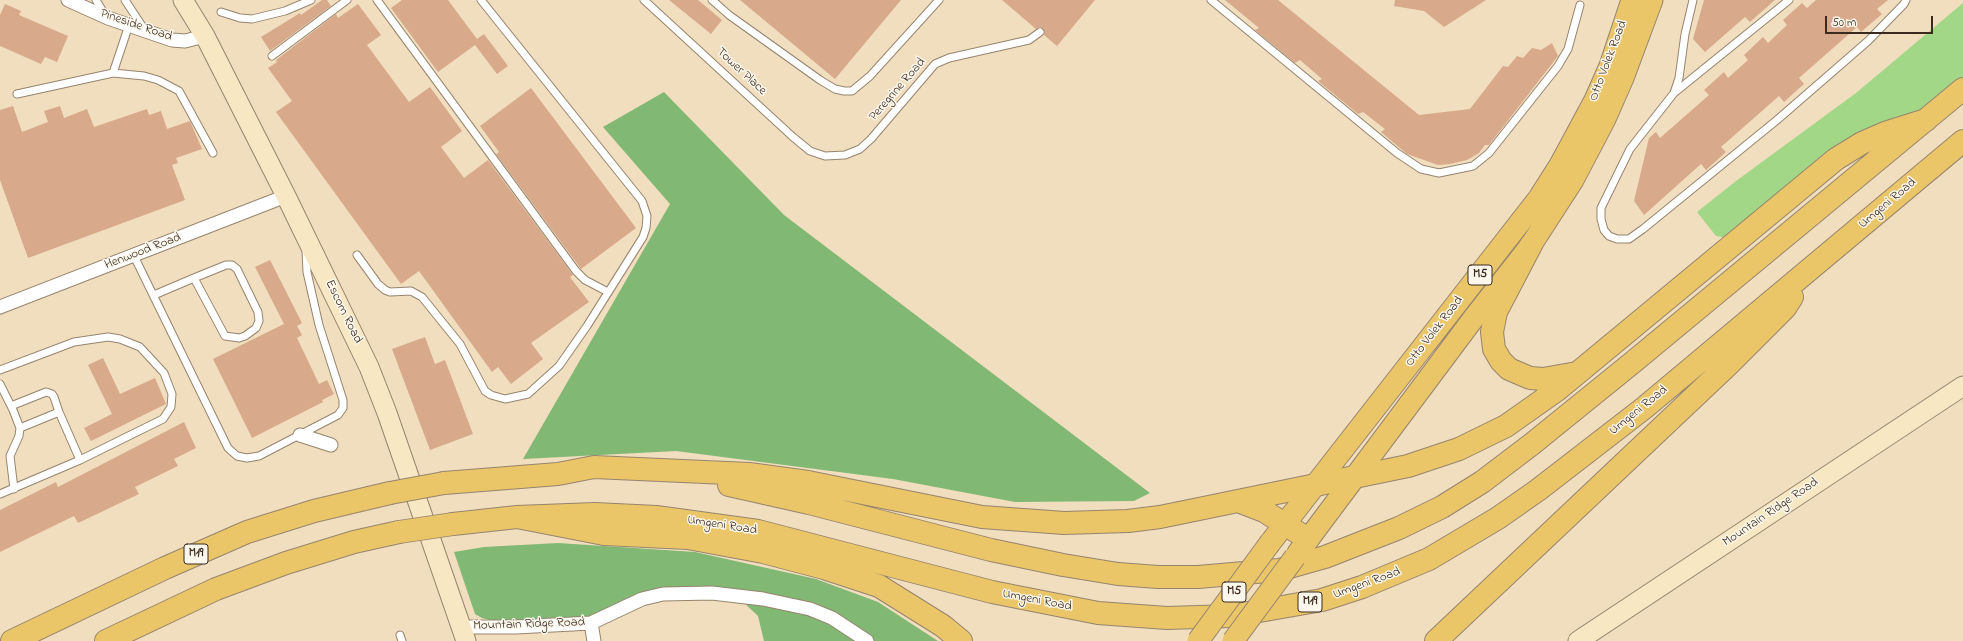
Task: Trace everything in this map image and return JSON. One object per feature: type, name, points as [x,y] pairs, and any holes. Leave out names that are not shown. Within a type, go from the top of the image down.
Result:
[{"type":"highway","name":"M19","points":[[12,641],[165,568],[247,532],[314,511],[390,493],[444,483],[558,474],[627,475],[731,485],[809,503],[991,550],[1063,565],[1118,574],[1158,577],[1198,577],[1285,568],[1325,557],[1399,528],[1442,507],[1482,482],[1532,444],[1632,363],[1963,89]]},
{"type":"highway","points":[[558,474],[594,467],[749,474],[808,482],[982,516],[1064,524],[1128,521],[1160,517],[1314,484],[1408,466],[1459,449],[1506,426],[1557,390],[1836,159],[1862,143],[1885,133],[1926,120]]},
{"type":"highway","name":"Umgeni Road","points":[[517,517],[595,514],[656,517],[751,530],[821,546],[992,592],[1098,613],[1167,618],[1231,616],[1322,600],[1362,587],[1429,559],[1498,518],[1538,490],[1623,424],[1963,141]]},
{"type":"highway","points":[[1531,245],[1496,312],[1492,332],[1494,349],[1501,362],[1509,369],[1530,378],[1543,379],[1577,373]]},
{"type":"highway","points":[[1436,641],[1729,364],[1785,308],[1793,296],[1797,280]]},
{"type":"highway","points":[[1238,501],[1264,510],[1308,539]]},
{"type":"highway","points":[[517,517],[604,534],[688,538],[726,544],[824,568],[879,586],[943,626],[961,641]]},
{"type":"highway","name":"M19","points":[[106,641],[216,589],[286,563],[354,542],[399,532],[517,517]]},
{"type":"main road","name":"Otto Volek Road","points":[[1198,641],[1314,484],[1511,236],[1539,198],[1560,165],[1595,100],[1610,66],[1632,0]]},
{"type":"main road","name":"Otto Volek Road","points":[[1233,641],[1473,319],[1531,245],[1573,180],[1605,119],[1623,78],[1652,0]]},
{"type":"street","name":"Pineside Road","points":[[68,0],[108,18],[179,41],[205,36]]},
{"type":"street","name":"Escom Road","points":[[183,0],[205,36],[355,336],[374,380],[464,634]]},
{"type":"street","name":"Henwood Road","points":[[0,307],[286,196]]},
{"type":"street","name":"Mountain Ridge Road","points":[[1578,641],[1963,386]]},
{"type":"street","points":[[300,435],[331,445]]},
{"type":"street","name":"Mountain Ridge Road","points":[[464,634],[516,627],[591,623],[642,599],[663,594],[712,593],[763,599],[810,609],[832,618],[867,641]]},
{"type":"street","points":[[591,623],[594,641]]},
{"type":"lane","points":[[96,0],[108,18]]},
{"type":"lane","points":[[125,0],[146,31]]},
{"type":"lane","points":[[221,12],[240,18],[252,19],[285,11],[311,0]]},
{"type":"lane","points":[[272,56],[347,0]]},
{"type":"lane","points":[[377,0],[576,271],[585,280],[608,292]]},
{"type":"lane","points":[[357,255],[382,288],[390,292],[411,291],[422,296],[460,344],[485,391],[491,395],[504,399],[528,394],[559,366],[587,326],[643,237],[646,228],[647,216],[645,207],[481,0]]},
{"type":"lane","name":"Tower Place","points":[[644,0],[793,137],[810,151],[825,156]]},
{"type":"lane","points":[[712,0],[729,15],[835,90],[852,91],[870,76],[939,0]]},
{"type":"lane","points":[[1211,0],[1398,153],[1421,169],[1439,173],[1473,166],[1489,153],[1558,66],[1568,50],[1580,5]]},
{"type":"lane","points":[[1674,93],[1679,78],[1685,34],[1693,0]]},
{"type":"lane","points":[[1789,0],[1674,93],[1630,149],[1601,208],[1601,219],[1604,230],[1609,236],[1617,240],[1629,238],[1643,229],[1777,120],[1868,41],[1904,4],[1906,0]]},
{"type":"lane","points":[[113,73],[129,25]]},
{"type":"lane","name":"Peregrine Road","points":[[825,156],[845,155],[860,149],[872,139],[935,64],[949,58],[1029,40],[1040,32]]},
{"type":"lane","points":[[17,94],[113,73],[158,80],[179,91],[213,153]]},
{"type":"lane","points":[[134,256],[228,448],[234,454],[247,458],[253,458],[338,415],[342,409],[343,403],[319,325],[307,272],[306,236]]},
{"type":"lane","points":[[154,295],[194,278],[226,265],[232,265],[237,269],[258,312],[256,328],[245,336],[239,338],[225,336],[194,278]]},
{"type":"lane","points":[[0,370],[74,342],[108,337],[120,339],[140,347],[164,373],[172,394],[171,408],[163,419],[80,460],[0,494]]},
{"type":"lane","points":[[0,384],[20,428],[19,436],[10,456],[14,489]]},
{"type":"lane","points":[[11,406],[46,392],[52,394],[80,460]]},
{"type":"lane","points":[[20,428],[59,412]]},
{"type":"green space","points":[[1963,3],[1963,87],[1861,142],[1737,240],[1716,236],[1697,212],[1736,181],[1856,93]]},
{"type":"green space","points":[[664,92],[784,215],[1150,493],[1134,501],[1015,502],[893,479],[676,451],[523,459],[670,204],[603,127]]},
{"type":"green space","points":[[558,543],[695,552],[816,579],[878,602],[938,641],[764,641],[758,616],[737,596],[663,594],[607,616],[516,627],[482,618],[475,614],[454,552],[484,547]]},
{"type":"building","points":[[322,0],[327,0],[331,6],[270,51],[261,37],[300,13],[301,15]]},
{"type":"building","points":[[402,0],[448,0],[477,39],[484,34],[508,66],[497,74],[475,45],[438,72],[391,8]]},
{"type":"building","points":[[669,0],[698,0],[722,20],[711,34]]},
{"type":"building","points":[[740,0],[901,0],[835,79]]},
{"type":"building","points":[[1002,0],[1095,0],[1057,46],[1044,35],[1044,29],[1040,27],[1036,29]]},
{"type":"building","points":[[1225,0],[1278,0],[1419,115],[1470,109],[1503,66],[1508,67],[1517,56],[1523,58],[1532,48],[1541,50],[1552,43],[1558,56],[1489,145],[1485,145],[1479,153],[1467,160],[1438,165],[1407,154],[1381,132],[1385,129],[1363,112],[1358,114],[1318,81],[1322,79],[1300,60],[1295,63],[1255,30],[1259,28]]},
{"type":"building","points":[[1395,0],[1486,0],[1444,27],[1424,11],[1394,6]]},
{"type":"building","points":[[1704,0],[1775,0],[1750,22],[1745,17],[1705,52],[1693,39]]},
{"type":"building","points":[[1816,0],[1888,0],[1877,9],[1882,14],[1861,32],[1857,27],[1799,78],[1804,84],[1784,102],[1779,96],[1721,147],[1726,152],[1706,170],[1701,164],[1644,215],[1634,201],[1649,138],[1656,132],[1660,138],[1709,95],[1704,90],[1724,72],[1728,78],[1748,60],[1744,55],[1763,37],[1768,43],[1787,25],[1783,20],[1802,3],[1807,8]]},
{"type":"building","points":[[5,4],[21,11],[19,15],[68,36],[57,62],[45,57],[41,64],[0,46],[0,15]]},
{"type":"building","points":[[358,4],[381,35],[367,45],[409,102],[430,87],[462,131],[441,147],[464,178],[488,160],[573,275],[570,277],[589,302],[531,343],[543,359],[511,384],[498,367],[492,372],[419,271],[401,284],[276,112],[292,101],[268,68],[277,62],[276,60],[336,14],[338,18]]},
{"type":"building","points":[[531,88],[636,228],[581,269],[496,154],[499,152],[480,126]]},
{"type":"building","points":[[13,106],[22,132],[48,122],[44,111],[60,106],[64,118],[87,109],[94,127],[147,109],[149,115],[161,111],[167,129],[190,121],[202,149],[176,158],[178,163],[172,165],[185,200],[28,258],[0,180],[0,110]]},
{"type":"building","points":[[270,260],[302,323],[297,326],[302,335],[297,338],[319,384],[327,380],[334,394],[322,400],[323,402],[252,438],[213,359],[284,324],[255,267]]},
{"type":"building","points":[[425,337],[435,364],[445,360],[473,434],[430,450],[392,349]]},
{"type":"building","points":[[103,358],[120,394],[155,378],[166,404],[91,441],[84,428],[112,414],[88,365]]},
{"type":"building","points":[[184,422],[196,448],[174,459],[178,466],[135,487],[139,494],[78,523],[74,516],[0,552],[0,510],[56,482],[58,487]]}]
